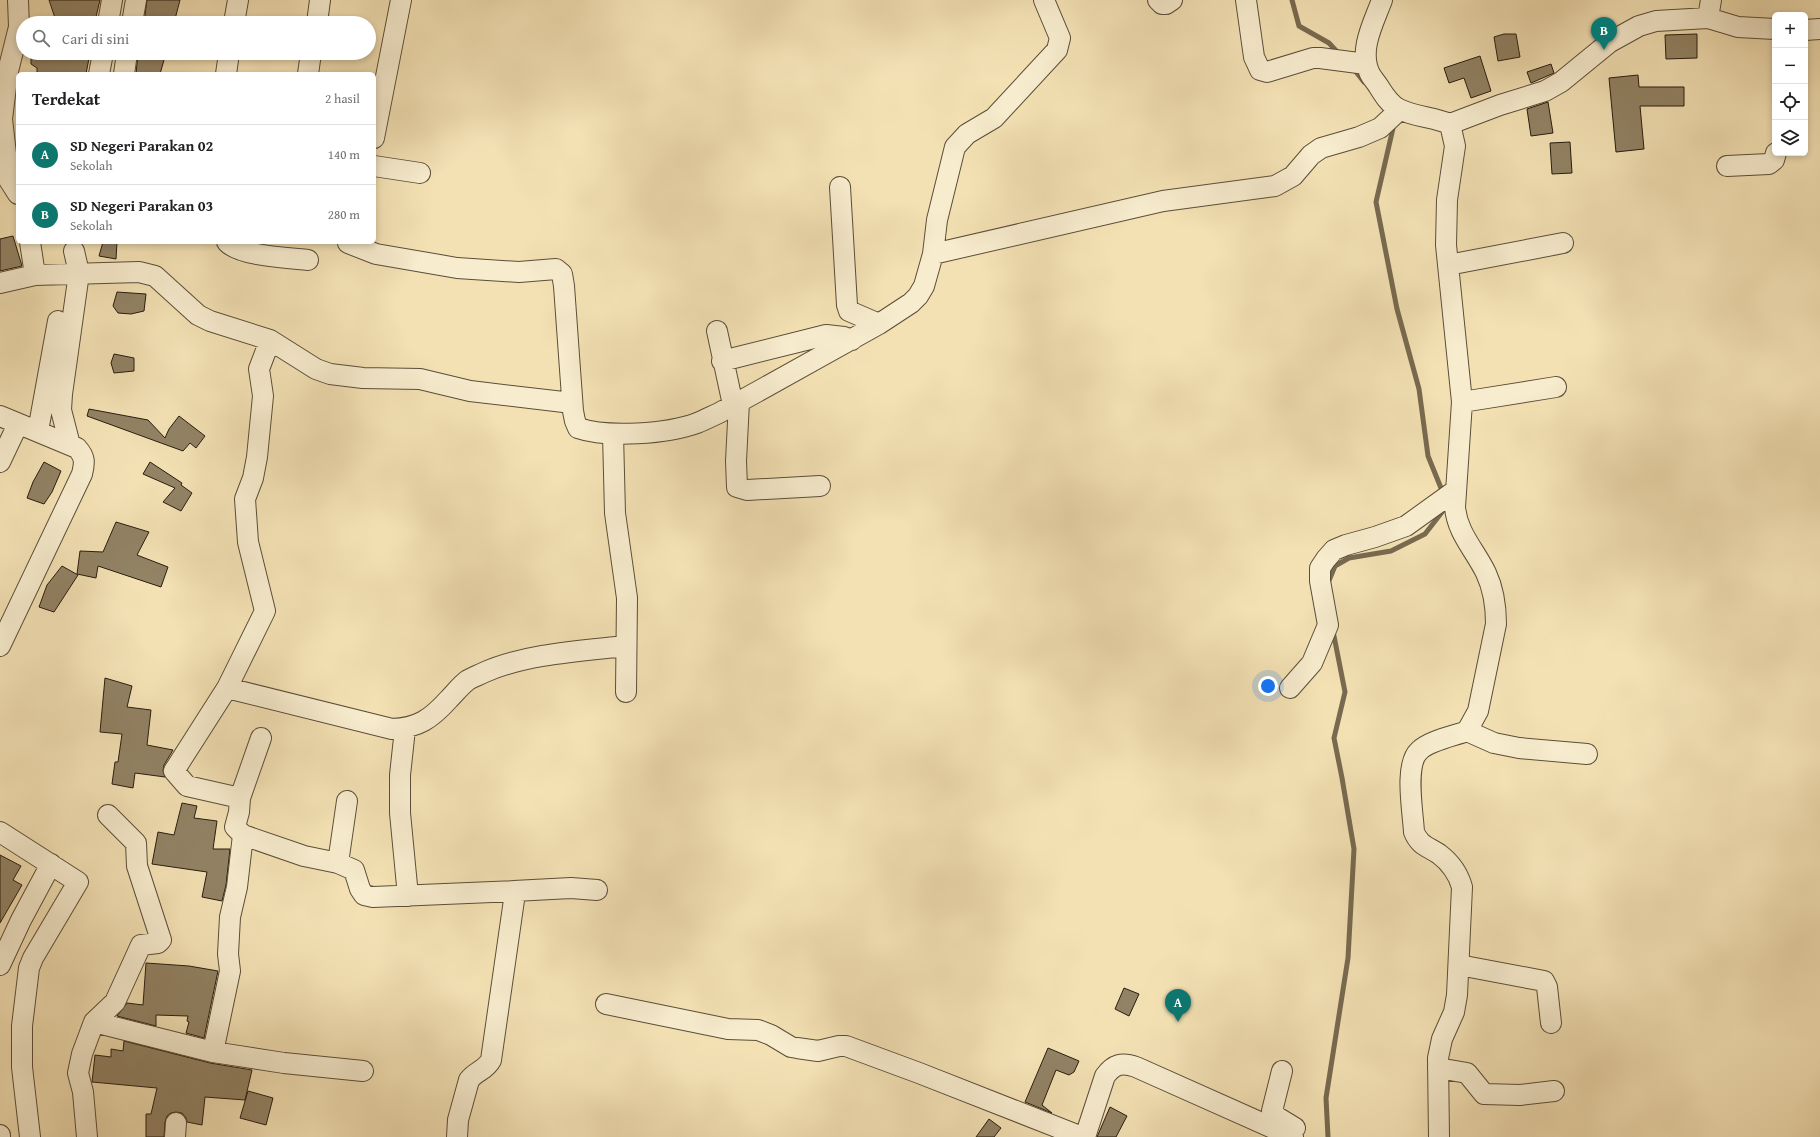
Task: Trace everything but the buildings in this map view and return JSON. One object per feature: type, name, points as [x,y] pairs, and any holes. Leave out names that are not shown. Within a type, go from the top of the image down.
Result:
[{"type":"street","points":[[18,0],[19,16]]},
{"type":"street","points":[[109,16],[112,0]]},
{"type":"street","points":[[133,16],[136,0]]},
{"type":"street","points":[[235,16],[238,0]]},
{"type":"street","points":[[317,16],[320,0]]},
{"type":"street","points":[[376,128],[401,0]]},
{"type":"street","points":[[351,244],[376,254],[457,268],[505,272],[534,272],[556,269],[560,271],[564,286],[572,404],[575,421],[578,428],[587,431],[613,434],[652,432],[696,424],[852,340],[897,313],[918,296],[924,286],[933,254],[937,220],[955,147],[959,140],[967,134],[994,118],[1057,50],[1060,38],[1044,0]]},
{"type":"street","points":[[1158,0],[1162,4],[1166,4],[1172,0]]},
{"type":"street","points":[[1246,0],[1254,57],[1260,70],[1267,72],[1313,58],[1362,64],[1384,95],[1390,117]]},
{"type":"street","points":[[1362,64],[1365,48],[1382,0]]},
{"type":"street","points":[[933,254],[1163,201],[1275,186],[1293,176],[1311,155],[1321,148],[1359,137],[1390,117],[1415,114],[1450,124],[1500,105],[1545,91],[1561,82],[1610,42],[1639,26],[1656,21],[1709,9],[1738,27],[1772,29]]},
{"type":"street","points":[[1808,30],[1820,29]]},
{"type":"street","points":[[16,39],[8,71],[2,119],[9,180],[16,191]]},
{"type":"street","points":[[99,72],[102,60]]},
{"type":"street","points":[[124,72],[126,60]]},
{"type":"street","points":[[226,72],[228,60]]},
{"type":"street","points":[[308,72],[310,60]]},
{"type":"street","points":[[1439,1137],[1438,1058],[1442,1039],[1454,1012],[1459,966],[1462,887],[1459,876],[1453,867],[1438,854],[1423,846],[1414,832],[1411,766],[1419,750],[1432,743],[1467,731],[1478,711],[1496,624],[1495,597],[1486,573],[1460,531],[1448,496],[1462,402],[1446,245],[1447,200],[1455,146],[1450,124]]},
{"type":"street","points":[[1727,166],[1769,164],[1774,160],[1775,156]]},
{"type":"street","points":[[376,166],[420,173]]},
{"type":"street","points":[[840,187],[847,305],[849,311],[879,324]]},
{"type":"street","points":[[1448,265],[1563,243]]},
{"type":"street","points":[[30,244],[35,275]]},
{"type":"street","points":[[230,244],[237,249],[251,252],[308,260]]},
{"type":"street","points":[[70,445],[61,410],[75,247]]},
{"type":"street","points":[[0,283],[35,275],[139,272],[155,276],[198,315],[210,321],[270,340],[316,369],[330,374],[357,377],[420,379],[470,391],[572,404]]},
{"type":"street","points":[[38,431],[73,273]]},
{"type":"street","points":[[717,331],[722,361],[736,403],[737,487],[747,490],[820,486]]},
{"type":"street","points":[[722,361],[826,335],[844,337],[852,340]]},
{"type":"street","points":[[240,798],[187,786],[174,771],[227,688],[265,611],[248,542],[245,499],[253,478],[258,457],[263,396],[259,369],[270,340]]},
{"type":"street","points":[[1462,402],[1556,387]]},
{"type":"street","points":[[0,416],[77,448],[83,454],[85,463],[82,474],[0,646]]},
{"type":"street","points":[[0,462],[18,424]]},
{"type":"street","points":[[613,434],[615,513],[627,598],[625,646],[626,692]]},
{"type":"street","points":[[1290,688],[1312,663],[1328,625],[1320,581],[1320,568],[1326,559],[1334,550],[1346,545],[1406,526],[1448,496]]},
{"type":"street","points":[[227,688],[392,729],[405,729],[422,723],[436,712],[468,680],[486,672],[515,662],[625,646]]},
{"type":"street","points":[[405,729],[400,775],[400,813],[408,896]]},
{"type":"street","points":[[1467,731],[1494,743],[1519,748],[1587,754]]},
{"type":"street","points":[[261,738],[240,798],[239,812],[235,827],[244,835],[304,856],[338,863],[354,870],[360,889],[364,895],[373,897],[408,896],[571,888],[597,890]]},
{"type":"street","points":[[338,863],[347,801]]},
{"type":"street","points":[[87,1137],[83,1092],[78,1073],[82,1054],[94,1022],[115,1002],[141,945],[158,943],[161,940],[137,866],[136,843],[108,815]]},
{"type":"street","points":[[0,832],[78,882],[33,958],[29,968],[22,1026],[22,1067],[30,1137]]},
{"type":"street","points":[[213,1052],[230,971],[228,954],[230,917],[237,887],[244,835]]},
{"type":"street","points":[[29,968],[2,960],[21,920],[51,864]]},
{"type":"street","points":[[457,1137],[458,1120],[469,1080],[473,1075],[487,1067],[491,1060],[514,900],[514,890]]},
{"type":"street","points":[[1459,966],[1544,981],[1547,987],[1551,1024]]},
{"type":"street","points":[[606,1004],[728,1029],[758,1030],[771,1035],[791,1047],[818,1051],[839,1046],[846,1046],[1083,1137],[1104,1076],[1110,1069],[1118,1064],[1136,1067],[1293,1137]]},
{"type":"street","points":[[94,1022],[213,1052],[284,1063],[363,1071]]},
{"type":"street","points":[[1438,1068],[1467,1073],[1484,1094],[1520,1095],[1554,1091]]},
{"type":"street","points":[[1282,1071],[1272,1111],[1276,1117],[1294,1128],[1304,1137]]},
{"type":"waterway","points":[[1292,0],[1299,26],[1329,43],[1340,55]]},
{"type":"waterway","points":[[1353,68],[1364,82]]},
{"type":"waterway","points":[[1394,124],[1376,202],[1397,309],[1419,389],[1428,456],[1443,493]]},
{"type":"waterway","points":[[1328,583],[1335,566],[1349,558],[1391,551],[1425,534],[1446,507]]},
{"type":"waterway","points":[[1328,1137],[1326,1098],[1348,958],[1354,849],[1334,738],[1345,692],[1333,631]]},
{"type":"place","name":"SD Negeri Parakan 03","points":[[1604,50]]},
{"type":"place","name":"SD Negeri Parakan 02","points":[[1178,1022]]}]
